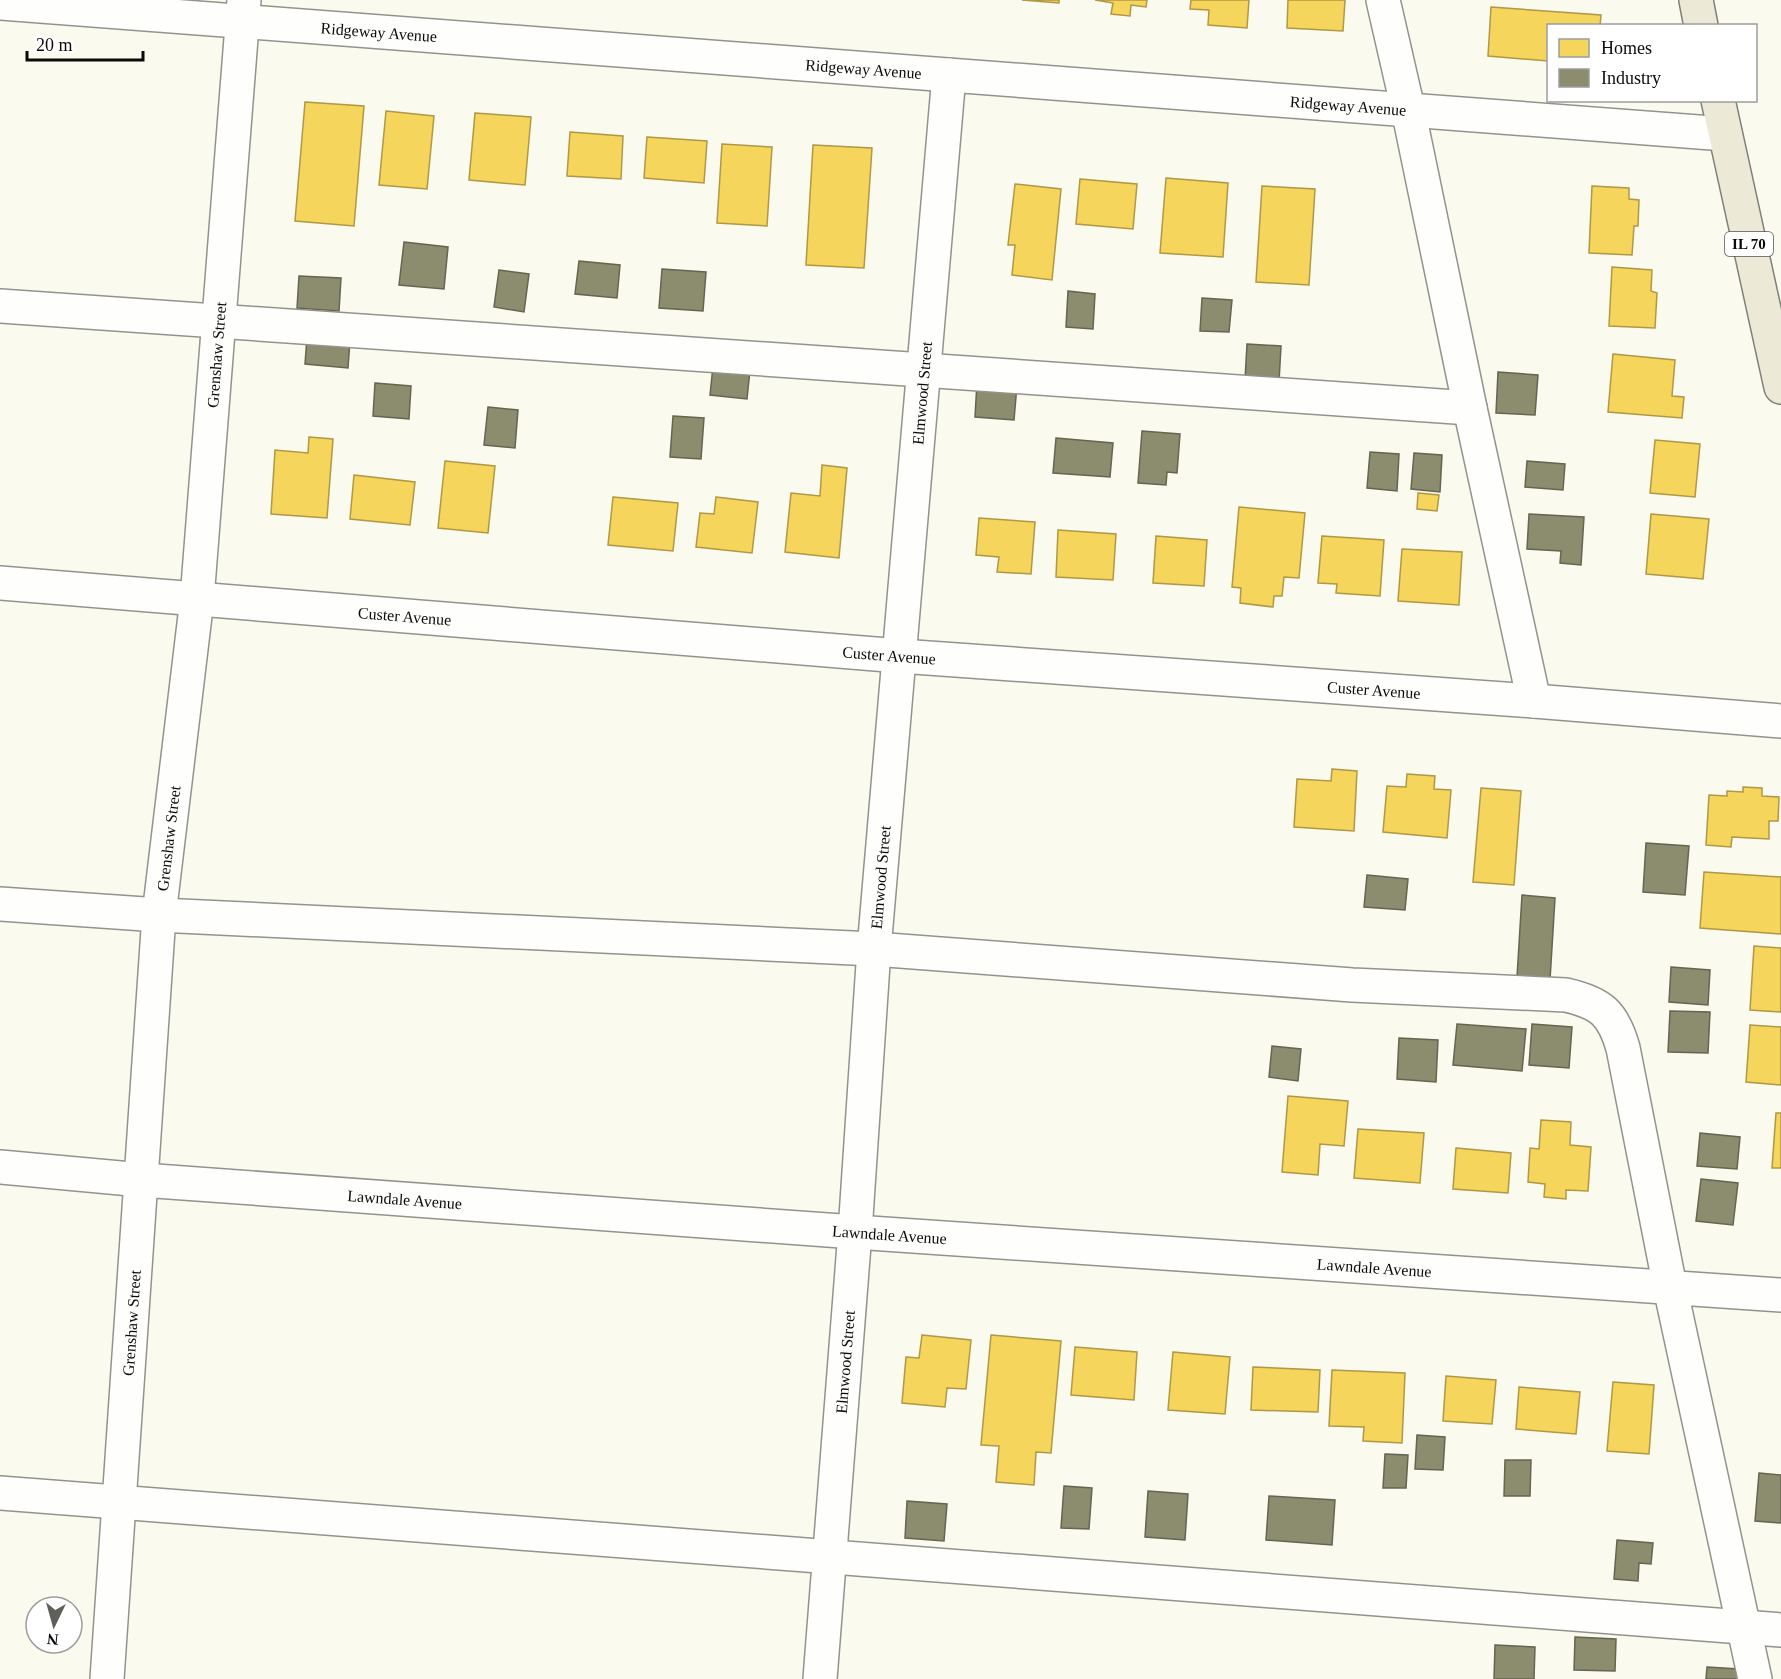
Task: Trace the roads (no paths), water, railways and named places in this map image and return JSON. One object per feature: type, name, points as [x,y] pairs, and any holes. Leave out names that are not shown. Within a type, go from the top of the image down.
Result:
[{"type":"main road","points":[[1696,0],[1701,24]]},
{"type":"main road","name":"IL 70","points":[[1718,102],[1781,387]]},
{"type":"street","points":[[1383,0],[1534,701]]},
{"type":"street","name":"Ridgeway Avenue","points":[[0,3],[243,11],[949,75],[1725,134]]},
{"type":"street","name":"Grenshaw Street","points":[[107,1679],[159,915],[197,599],[243,11]]},
{"type":"street","name":"Elmwood Street","points":[[820,1679],[855,1232],[874,949],[949,75]]},
{"type":"street","points":[[0,306],[218,319],[924,371],[1470,408]]},
{"type":"street","name":"Custer Avenue","points":[[0,583],[900,656],[1534,701],[1781,722]]},
{"type":"street","points":[[0,904],[159,915],[874,949],[1352,985],[1566,995],[1597,1005],[1615,1025],[1623,1048],[1670,1287],[1755,1679]]},
{"type":"street","name":"Lawndale Avenue","points":[[0,1167],[142,1180],[855,1232],[1781,1295]]},
{"type":"street","points":[[0,1493],[1781,1630]]}]
